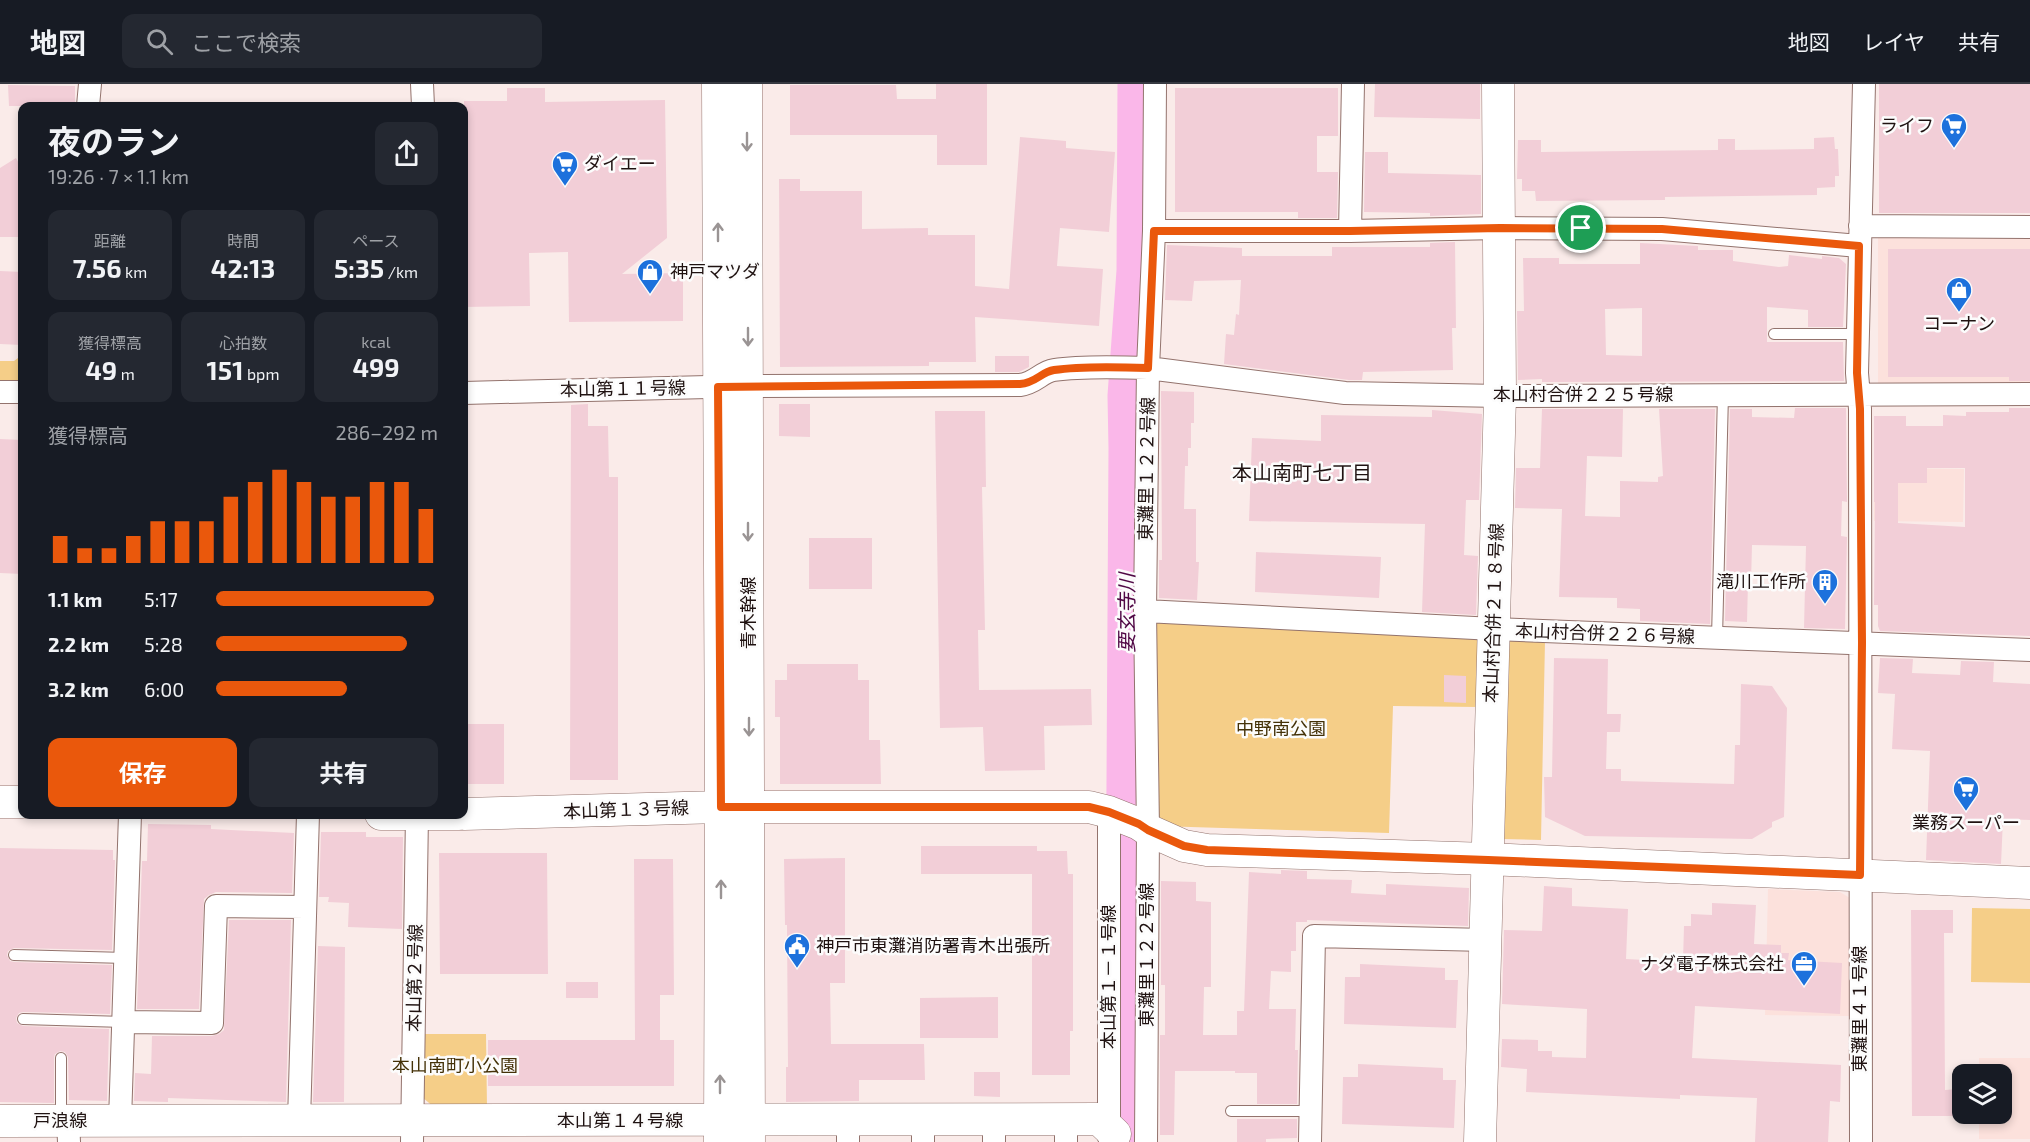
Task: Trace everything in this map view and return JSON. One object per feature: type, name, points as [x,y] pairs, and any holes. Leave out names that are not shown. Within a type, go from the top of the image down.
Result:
[{"type":"street","points":[[88,102],[90,84]]},
{"type":"street","points":[[422,84],[423,102]]},
{"type":"street","name":"青木幹線","points":[[718,84],[733,387],[735,1131]]},
{"type":"street","name":"青木幹線","points":[[733,387],[746,84]]},
{"type":"street","name":"東灘里１２２号線","points":[[1146,1142],[1127,819],[1145,611],[1143,368],[1154,231],[1155,84]]},
{"type":"street","points":[[1350,231],[1353,84]]},
{"type":"street","name":"本山村合併２１８号線","points":[[1480,1142],[1500,396],[1498,84]]},
{"type":"street","name":"東灘里４１号線","points":[[1861,1142],[1862,642],[1858,334],[1864,84]]},
{"type":"street","points":[[1154,231],[1662,229],[1860,236],[2030,227]]},
{"type":"street","name":"本山第１１号線","points":[[468,393],[1030,384],[1051,370],[1143,368]]},
{"type":"street","name":"本山村合併２２５号線","points":[[1143,368],[1345,393],[1500,396],[2030,394]]},
{"type":"street","points":[[0,392],[18,392]]},
{"type":"street","name":"本山村合併２２６号線","points":[[1145,611],[1494,629],[2030,650]]},
{"type":"street","points":[[0,802],[18,802]]},
{"type":"street","name":"本山第１３号線","points":[[468,814],[735,807],[1089,807],[1127,819],[1184,846],[1207,850],[2030,883]]},
{"type":"street","points":[[120,1121],[130,819]]},
{"type":"street","points":[[299,1121],[308,819]]},
{"type":"street","name":"本山第２号線","points":[[412,1132],[417,819]]},
{"type":"street","name":"本山第１－１号線","points":[[1117,1136],[1127,819]]},
{"type":"street","points":[[124,1022],[212,1023],[216,906],[305,907]]},
{"type":"street","points":[[1310,1142],[1314,936],[1486,940]]},
{"type":"street","name":"本山第１４号線","points":[[120,1121],[299,1121],[412,1132],[1066,1131],[1099,1119],[1117,1136]]},
{"type":"street","name":"戸浪線","points":[[0,1121],[66,1128],[120,1121]]},
{"type":"lane","points":[[1774,334],[1858,334]]},
{"type":"lane","points":[[1717,638],[1724,394]]},
{"type":"lane","points":[[14,955],[126,958]]},
{"type":"lane","points":[[24,1019],[124,1022]]},
{"type":"lane","points":[[62,1058],[66,1128]]},
{"type":"lane","points":[[1231,1111],[1310,1111]]},
{"type":"shaded area","name":"コーナン","points":[[1878,237],[2030,237],[2030,385],[1878,384]]},
{"type":"shaded area","points":[[1874,468],[1964,469],[1963,522],[1874,521]]},
{"type":"shaded area","points":[[1768,889],[1840,892],[1850,898],[1849,1016],[1765,1015]]},
{"type":"shaded area","points":[[1979,1058],[2030,1058],[2030,1139],[1979,1139],[1979,1124],[2012,1124],[2012,1064],[1979,1064]]},
{"type":"green space","points":[[18,358],[18,383],[0,382],[0,361],[14,361]]},
{"type":"green space","name":"中野南公園","points":[[1155,622],[1480,637],[1478,707],[1393,706],[1389,833],[1158,826]]},
{"type":"green space","points":[[1506,640],[1545,641],[1541,840],[1503,839]]},
{"type":"green space","points":[[1972,908],[2030,909],[2030,983],[1971,982]]},
{"type":"green space","name":"本山南町小公園","points":[[424,1034],[486,1034],[487,1108],[435,1108],[422,1097]]},
{"type":"building","points":[[936,84],[987,84],[987,165],[937,165],[937,135],[790,135],[790,85],[896,85],[897,99],[936,99]]},
{"type":"building","points":[[1375,84],[1480,84],[1480,119],[1374,117]]},
{"type":"building","name":"ライフ","points":[[1879,84],[2030,84],[2030,213],[1879,213]]},
{"type":"building","points":[[8,85],[75,86],[75,102],[18,102],[18,106],[9,106]]},
{"type":"building","name":"ダイエー","points":[[507,88],[545,88],[545,102],[665,100],[667,238],[622,274],[683,273],[683,321],[569,322],[568,252],[529,253],[530,306],[468,307],[468,102],[464,101],[507,101]]},
{"type":"building","points":[[1175,88],[1338,88],[1338,136],[1317,136],[1317,172],[1338,172],[1337,218],[1298,218],[1298,212],[1175,212]]},
{"type":"building","points":[[1020,137],[1066,141],[1066,148],[1115,152],[1109,232],[1060,228],[1057,266],[1103,269],[1099,326],[975,317],[976,362],[929,362],[929,366],[780,367],[779,179],[800,179],[800,191],[862,191],[862,229],[928,228],[928,235],[975,235],[975,286],[1009,289]]},
{"type":"building","points":[[1834,137],[1835,149],[1838,149],[1839,176],[1835,176],[1835,187],[1817,188],[1817,195],[1536,201],[1535,191],[1522,191],[1522,179],[1517,179],[1518,140],[1541,140],[1541,152],[1718,150],[1718,139],[1735,139],[1735,150],[1814,149],[1814,138]]},
{"type":"building","points":[[1365,152],[1388,152],[1388,173],[1481,175],[1481,214],[1430,216],[1430,213],[1364,212]]},
{"type":"building","points":[[16,158],[18,162],[18,237],[0,237],[0,168]]},
{"type":"building","points":[[1455,242],[1456,328],[1452,328],[1453,370],[1363,372],[1362,380],[1349,380],[1224,364],[1226,334],[1234,335],[1236,314],[1239,315],[1241,280],[1194,281],[1192,301],[1165,300],[1167,245],[1242,248],[1242,256],[1332,256],[1332,247],[1430,247],[1430,243]]},
{"type":"building","points":[[1640,243],[1698,246],[1698,250],[1733,250],[1733,261],[1779,267],[1788,266],[1789,255],[1822,259],[1822,256],[1839,258],[1846,264],[1843,327],[1808,327],[1808,310],[1767,307],[1767,342],[1843,342],[1844,381],[1542,382],[1542,379],[1518,380],[1517,311],[1524,311],[1523,258],[1559,258],[1559,264],[1640,264]],"holes":[[[1642,308],[1642,356],[1606,355],[1605,309]]]},
{"type":"building","name":"コーナン","points":[[1888,249],[2030,249],[2030,381],[2009,381],[2009,377],[1888,377]]},
{"type":"building","points":[[0,271],[18,272],[18,345],[0,344]]},
{"type":"building","points":[[995,356],[1029,356],[1029,367],[1019,372],[995,372]]},
{"type":"building","points":[[1161,391],[1194,392],[1191,448],[1188,448],[1188,466],[1185,466],[1184,509],[1196,509],[1196,562],[1199,562],[1197,600],[1159,598],[1159,560],[1162,560]]},
{"type":"building","points":[[588,404],[588,426],[608,426],[609,477],[618,477],[618,780],[570,780],[571,405]]},
{"type":"building","points":[[779,404],[810,404],[810,437],[779,436]]},
{"type":"building","points":[[1795,408],[1846,408],[1847,502],[1842,501],[1841,536],[1847,537],[1845,629],[1804,628],[1806,546],[1752,545],[1747,622],[1725,621],[1730,409],[1752,409],[1752,417],[1794,418]]},
{"type":"building","points":[[2009,408],[2030,408],[2030,636],[1880,631],[1878,605],[1874,605],[1874,416],[1906,416],[1906,426],[1943,426],[1943,415],[1966,416],[1966,412],[2009,412]],"holes":[[[1927,468],[1965,468],[1965,527],[1898,523],[1898,483],[1927,483]]]},
{"type":"building","points":[[1542,409],[1623,409],[1622,457],[1587,456],[1585,516],[1620,517],[1620,481],[1658,482],[1658,477],[1663,476],[1659,409],[1715,409],[1710,624],[1640,621],[1640,609],[1617,608],[1617,598],[1559,597],[1562,509],[1515,508],[1516,468],[1540,468]]},
{"type":"building","points":[[1432,410],[1482,414],[1479,500],[1466,500],[1464,555],[1478,556],[1476,615],[1422,612],[1425,524],[1249,521],[1252,438],[1321,441],[1321,415],[1432,417]]},
{"type":"building","points":[[935,411],[985,411],[986,487],[982,487],[985,630],[978,630],[979,690],[1091,689],[1092,725],[1044,726],[1045,770],[985,771],[983,727],[940,728]]},
{"type":"building","points":[[0,439],[18,440],[18,574],[0,573]]},
{"type":"building","points":[[809,538],[872,538],[872,589],[809,589]]},
{"type":"building","points":[[1256,552],[1381,557],[1379,598],[1255,592]]},
{"type":"building","points":[[1554,658],[1608,659],[1607,714],[1621,714],[1620,732],[1607,732],[1606,769],[1621,769],[1621,781],[1734,784],[1735,745],[1740,745],[1741,684],[1772,686],[1787,708],[1784,817],[1772,822],[1772,827],[1752,839],[1585,836],[1545,817],[1544,777],[1552,777]]},
{"type":"building","points":[[1880,658],[1913,659],[1912,673],[1960,675],[1961,661],[1994,662],[1993,682],[2030,684],[2030,820],[2003,819],[2001,864],[1926,860],[1930,751],[1892,749],[1895,694],[1878,693]]},
{"type":"building","points":[[787,664],[858,664],[858,680],[869,680],[869,740],[880,740],[881,784],[780,784],[780,717],[775,717],[775,680],[787,680]]},
{"type":"building","points":[[1444,675],[1466,676],[1466,703],[1444,702]]},
{"type":"building","points":[[468,724],[504,724],[504,784],[468,784]]},
{"type":"building","points":[[148,824],[211,825],[211,829],[294,833],[292,893],[216,892],[204,899],[199,1009],[137,1009],[142,861],[147,861]]},
{"type":"building","points":[[321,832],[366,832],[366,837],[403,837],[402,929],[348,927],[349,903],[328,902],[329,897],[319,897]]},
{"type":"building","points":[[921,846],[1037,846],[1037,851],[1067,851],[1068,874],[1073,874],[1073,1031],[1070,1031],[1070,1075],[1032,1075],[1032,874],[921,874]]},
{"type":"building","points":[[0,848],[113,850],[113,860],[115,860],[112,950],[14,948],[8,951],[7,955],[10,961],[14,962],[112,965],[110,1014],[23,1012],[19,1013],[16,1018],[17,1023],[23,1026],[109,1029],[107,1101],[69,1100],[68,1057],[65,1052],[60,1051],[54,1057],[54,1103],[0,1102]]},
{"type":"building","points":[[439,853],[547,853],[548,974],[440,974]]},
{"type":"building","points":[[845,858],[845,983],[830,983],[831,1044],[924,1044],[925,1080],[859,1080],[859,1101],[786,1102],[786,1067],[788,1067],[787,925],[785,925],[784,859]]},
{"type":"building","points":[[634,859],[673,859],[674,995],[660,995],[660,1040],[674,1040],[674,1086],[488,1086],[488,1040],[635,1040]]},
{"type":"building","points":[[1281,870],[1307,871],[1307,879],[1352,880],[1351,893],[1386,895],[1386,884],[1469,888],[1468,926],[1307,920],[1307,922],[1296,922],[1296,951],[1291,951],[1291,972],[1271,971],[1269,1009],[1296,1009],[1297,1104],[1257,1104],[1257,1073],[1175,1071],[1174,1135],[1160,1135],[1160,1035],[1165,1035],[1165,985],[1161,985],[1161,881],[1196,882],[1196,901],[1211,902],[1211,987],[1204,987],[1203,1035],[1237,1035],[1237,1011],[1244,1011],[1249,872],[1281,874]]},
{"type":"building","points":[[1544,886],[1572,888],[1572,906],[1628,909],[1626,959],[1683,962],[1684,926],[1691,926],[1691,914],[1712,915],[1712,903],[1756,905],[1754,944],[1781,945],[1781,953],[1789,953],[1788,960],[1842,963],[1840,1014],[1695,1006],[1692,1058],[1841,1065],[1840,1102],[1830,1101],[1828,1142],[1755,1142],[1757,1098],[1680,1095],[1680,1099],[1526,1092],[1527,1069],[1501,1067],[1502,1039],[1538,1040],[1538,1051],[1552,1051],[1552,1057],[1586,1058],[1587,1009],[1502,1004],[1504,930],[1542,931]]},
{"type":"building","points":[[1911,910],[1953,910],[1953,933],[1944,933],[1945,1090],[1952,1089],[1952,1116],[1912,1116]]},
{"type":"building","points":[[229,920],[291,920],[286,1102],[168,1098],[168,1102],[134,1101],[135,1073],[151,1074],[152,1036],[212,1036],[224,1030]]},
{"type":"building","points":[[318,946],[345,947],[344,1102],[313,1102]]},
{"type":"building","points":[[1360,964],[1445,968],[1445,980],[1458,980],[1456,1028],[1344,1024],[1345,977],[1360,977]]},
{"type":"building","points":[[566,982],[598,982],[598,998],[566,998]]},
{"type":"building","points":[[998,997],[998,1038],[920,1038],[920,998]]},
{"type":"building","points":[[1358,1064],[1443,1068],[1443,1080],[1456,1080],[1454,1128],[1342,1124],[1343,1077],[1358,1077]]},
{"type":"building","points":[[974,1072],[1000,1072],[1000,1097],[974,1096]]},
{"type":"building","points":[[1237,1119],[1297,1119],[1297,1138],[1266,1139],[1266,1142],[1237,1142]]},
{"type":"waterway","name":"要玄寺川","points":[[1126,1142],[1124,1114],[1127,396],[1136,271],[1137,84]]},
{"type":"place","name":"ライフ","points":[[1954,149]]},
{"type":"place","name":"ダイエー","points":[[565,187]]},
{"type":"place","name":"神戸マツダ","points":[[650,295]]},
{"type":"place","name":"コーナン","points":[[1959,313]]},
{"type":"place","name":"滝川工作所","points":[[1825,605]]},
{"type":"place","name":"業務スーパー","points":[[1966,812]]},
{"type":"place","name":"神戸市東灘消防署青木出張所","points":[[797,969]]},
{"type":"place","name":"ナダ電子株式会社","points":[[1804,987]]},
{"type":"district","name":"本山南町七丁目","points":[[1302,473]]},
{"type":"route","points":[[1581,228],[1662,229],[1859,246],[1857,373],[1860,409],[1862,642],[1860,875],[1207,850],[1184,846],[1139,824],[1089,807],[721,807],[718,387],[1030,384],[1051,370],[1148,368],[1154,231],[1581,228]]}]
